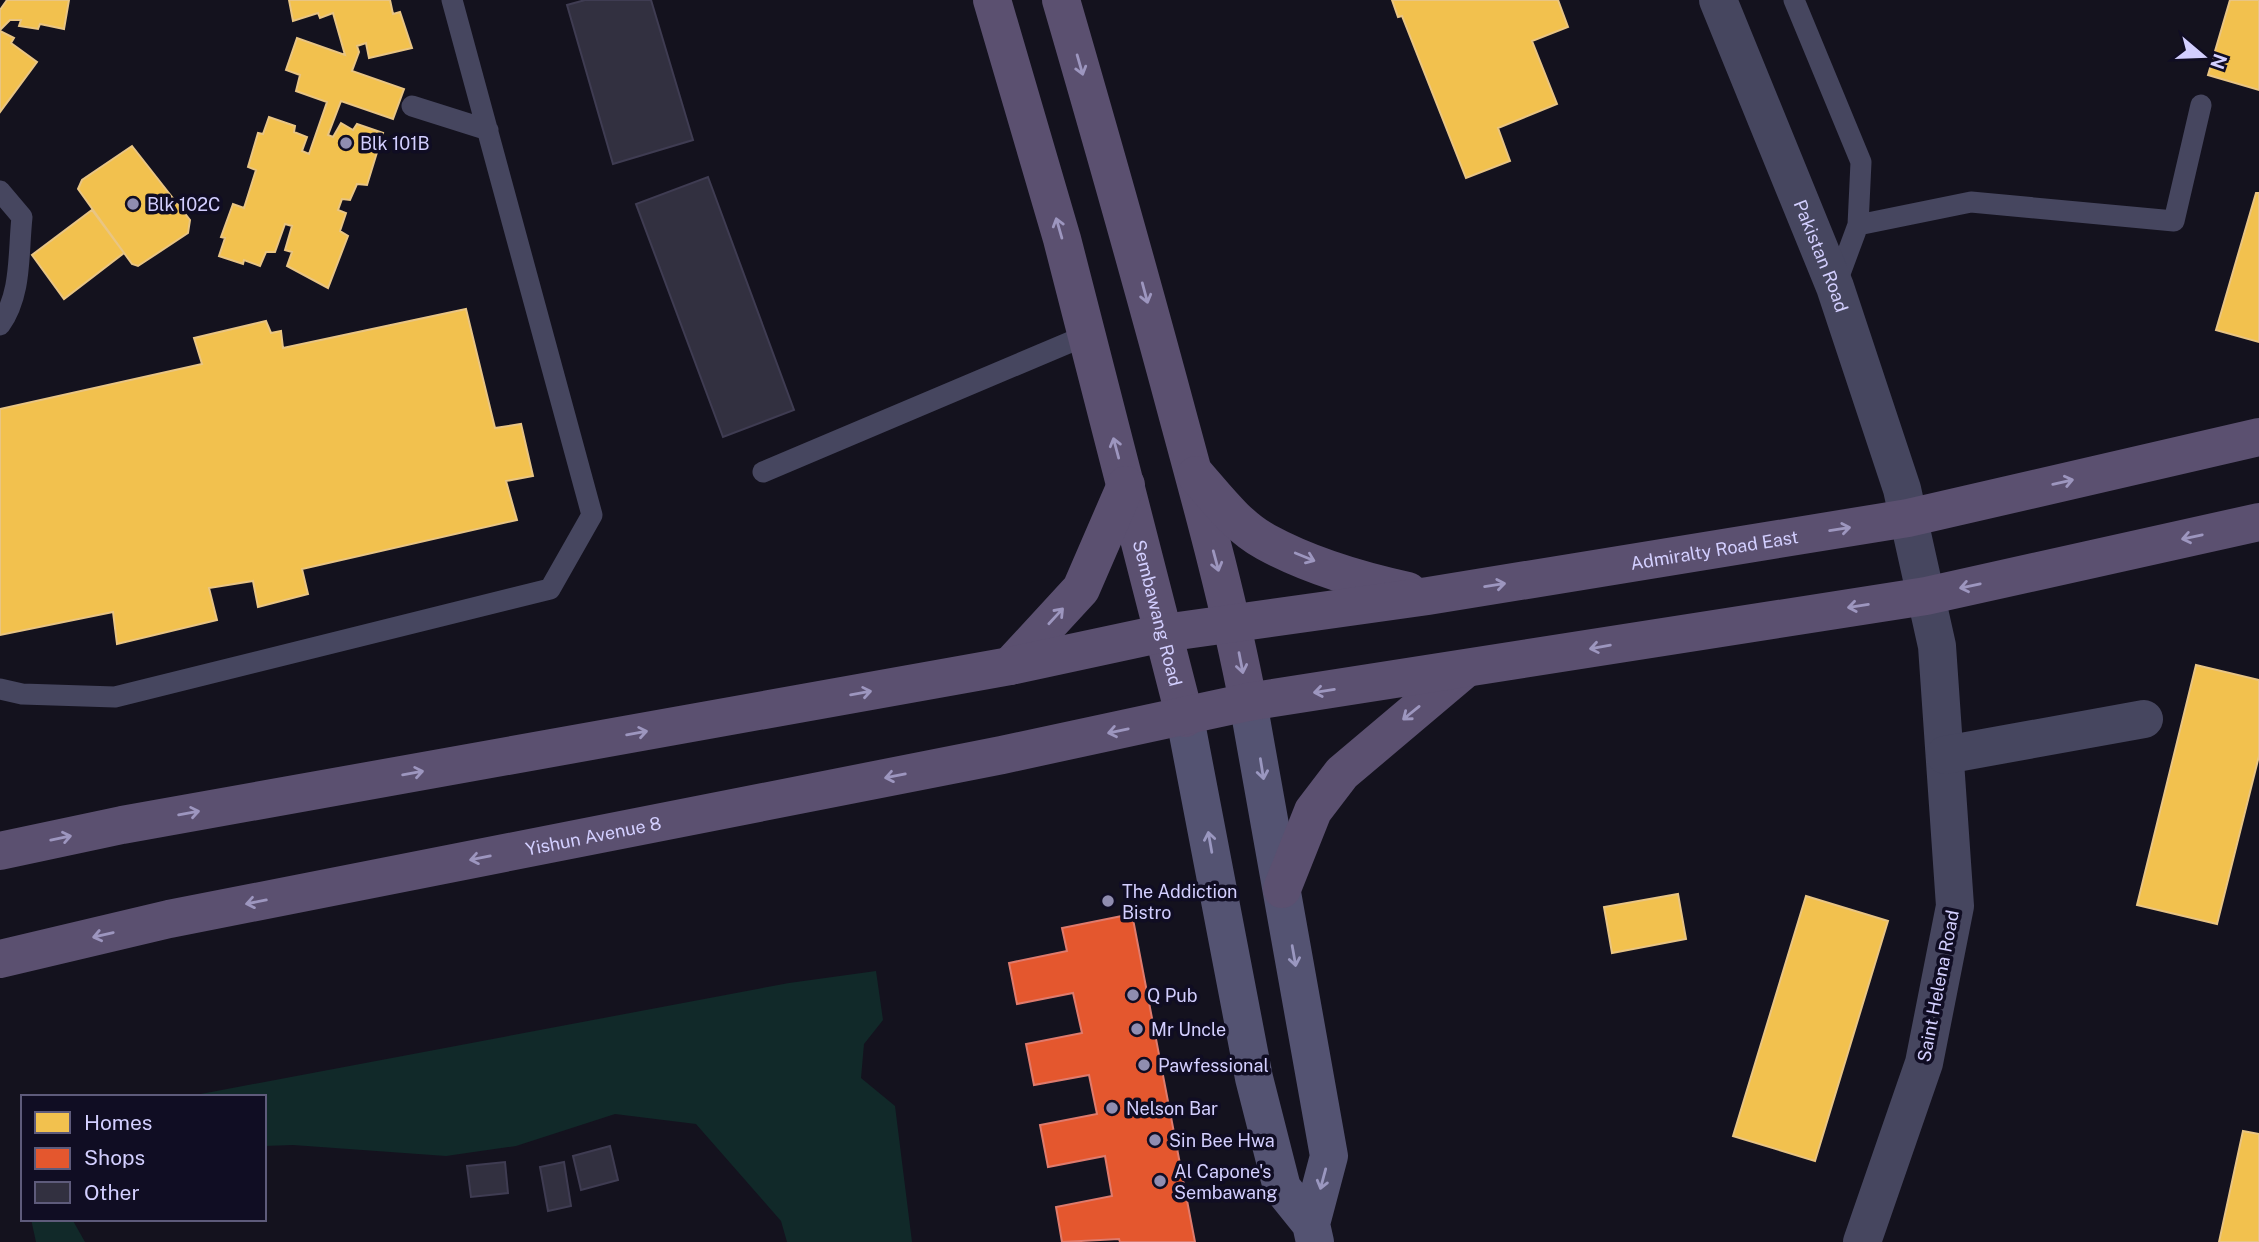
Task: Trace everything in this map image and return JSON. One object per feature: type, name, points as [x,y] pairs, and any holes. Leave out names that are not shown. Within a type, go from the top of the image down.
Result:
[{"type":"main road","name":"Sembawang Road","points":[[992,0],[1087,335],[1185,718]]},
{"type":"main road","name":"Sembawang Road","points":[[1061,0],[1128,227],[1193,471],[1233,624],[1248,702]]},
{"type":"main road","name":"Admiralty Road East","points":[[1164,633],[1428,596],[1908,518],[2259,437]]},
{"type":"main road","points":[[1193,471],[1226,510],[1265,541],[1360,580],[1428,596]]},
{"type":"main road","points":[[1010,666],[1081,589],[1126,485]]},
{"type":"main road","points":[[1185,718],[1248,702],[1926,596],[2259,522]]},
{"type":"main road","points":[[0,851],[122,825],[1010,666],[1164,633]]},
{"type":"main road","points":[[1282,889],[1313,811],[1342,772],[1464,670]]},
{"type":"main road","name":"Yishun Avenue 8","points":[[0,959],[169,919],[1185,718]]},
{"type":"street","name":"Pakistan Road","points":[[1718,0],[1835,287],[1908,518],[1926,596]]},
{"type":"street","name":"Saint Helena Road","points":[[1862,1242],[1924,1063],[1955,906],[1937,646],[1926,596]]},
{"type":"street","name":"Sembawang Road","points":[[1248,702],[1329,1156],[1313,1233]]},
{"type":"street","name":"Sembawang Road","points":[[1185,718],[1254,1078],[1282,1188],[1313,1233]]},
{"type":"street","points":[[1945,755],[2144,719]]},
{"type":"lane","points":[[0,689],[22,694],[115,696],[550,589],[592,515],[452,0]]},
{"type":"lane","points":[[1794,0],[1861,162],[1858,225],[1835,287]]},
{"type":"lane","points":[[1858,225],[1971,202],[2174,221],[2201,105]]},
{"type":"lane","points":[[412,106],[488,130]]},
{"type":"lane","points":[[0,191],[22,217],[16,293],[12,308],[0,325]]},
{"type":"lane","points":[[762,472],[1087,335]]},
{"type":"green space","points":[[876,971],[883,1020],[864,1044],[861,1078],[895,1106],[912,1242],[787,1242],[781,1221],[696,1124],[615,1114],[516,1146],[446,1156],[293,1145],[266,1146],[266,1095],[196,1095],[789,983]]},
{"type":"green space","points":[[31,1221],[73,1221],[85,1242],[36,1242]]},
{"type":"building: Homes","points":[[7,0],[69,0],[64,29],[40,24],[38,29],[19,26],[21,20],[10,20],[0,30],[0,10]]},
{"type":"building: Homes","name":"Blk 101B","points":[[289,0],[390,0],[393,14],[400,12],[412,48],[369,58],[366,43],[357,46],[359,52],[352,71],[404,89],[393,119],[341,101],[328,135],[333,137],[341,123],[353,130],[357,124],[383,133],[367,185],[357,184],[350,200],[342,199],[338,210],[346,213],[340,231],[348,236],[328,288],[287,266],[292,252],[285,250],[292,226],[285,224],[275,252],[266,252],[260,266],[219,256],[225,238],[221,237],[233,204],[244,208],[256,170],[248,167],[258,133],[263,134],[269,117],[295,126],[294,132],[307,137],[302,151],[309,154],[327,102],[296,91],[300,75],[286,70],[297,38],[345,55],[333,13],[320,18],[318,13],[293,21]]},
{"type":"building: Homes","points":[[1392,0],[1558,0],[1568,27],[1532,41],[1557,104],[1498,128],[1510,161],[1466,178],[1402,16],[1398,17]]},
{"type":"building: Homes","points":[[2230,0],[2259,0],[2259,90],[2208,75]]},
{"type":"building: Homes","points":[[0,31],[14,38],[11,43],[37,62],[0,112]]},
{"type":"building: Homes","name":"Blk 102C","points":[[132,146],[190,220],[188,233],[138,266],[132,264],[78,189],[82,180]]},
{"type":"building: Homes","points":[[2256,193],[2259,193],[2259,342],[2216,330]]},
{"type":"building: Homes","points":[[92,210],[124,253],[64,299],[32,255]]},
{"type":"building: Homes","points":[[466,309],[495,428],[521,424],[533,476],[506,481],[517,520],[302,569],[308,594],[258,607],[253,581],[209,588],[217,620],[117,644],[113,612],[0,635],[0,409],[202,364],[194,338],[266,321],[271,333],[281,331],[283,348]]},
{"type":"building: Homes","points":[[2196,665],[2259,680],[2259,756],[2217,924],[2137,905]]},
{"type":"building: Homes","points":[[1678,894],[1686,939],[1612,953],[1604,907]]},
{"type":"building: Homes","points":[[1806,896],[1888,921],[1815,1161],[1733,1136]]},
{"type":"building: Homes","points":[[2243,1131],[2259,1134],[2259,1242],[2219,1242]]},
{"type":"building: Shops","points":[[1132,914],[1195,1242],[1120,1242],[1119,1239],[1062,1242],[1056,1207],[1112,1196],[1105,1156],[1048,1167],[1040,1125],[1097,1114],[1089,1075],[1034,1085],[1026,1044],[1082,1033],[1073,993],[1017,1004],[1009,963],[1067,951],[1062,928]]},
{"type":"building: Other","points":[[585,0],[651,0],[693,140],[613,164],[567,5]]},
{"type":"building: Other","points":[[708,177],[794,410],[723,437],[636,204]]},
{"type":"building: Other","points":[[610,1146],[618,1180],[581,1190],[573,1156]]},
{"type":"building: Other","points":[[505,1162],[508,1193],[471,1197],[467,1166]]},
{"type":"building: Other","points":[[564,1162],[571,1206],[548,1211],[540,1167]]},
{"type":"place","name":"Blk 101B","points":[[346,143]]},
{"type":"place","name":"Blk 102C","points":[[133,204]]},
{"type":"place","name":"The Addiction Bistro","points":[[1108,901]]},
{"type":"place","name":"Q Pub","points":[[1133,995]]},
{"type":"place","name":"Mr Uncle","points":[[1137,1029]]},
{"type":"place","name":"Pawfessional","points":[[1144,1065]]},
{"type":"place","name":"Nelson Bar","points":[[1112,1108]]},
{"type":"place","name":"Sin Bee Hwa","points":[[1155,1140]]},
{"type":"place","name":"Al Capone's Sembawang","points":[[1160,1181]]}]
